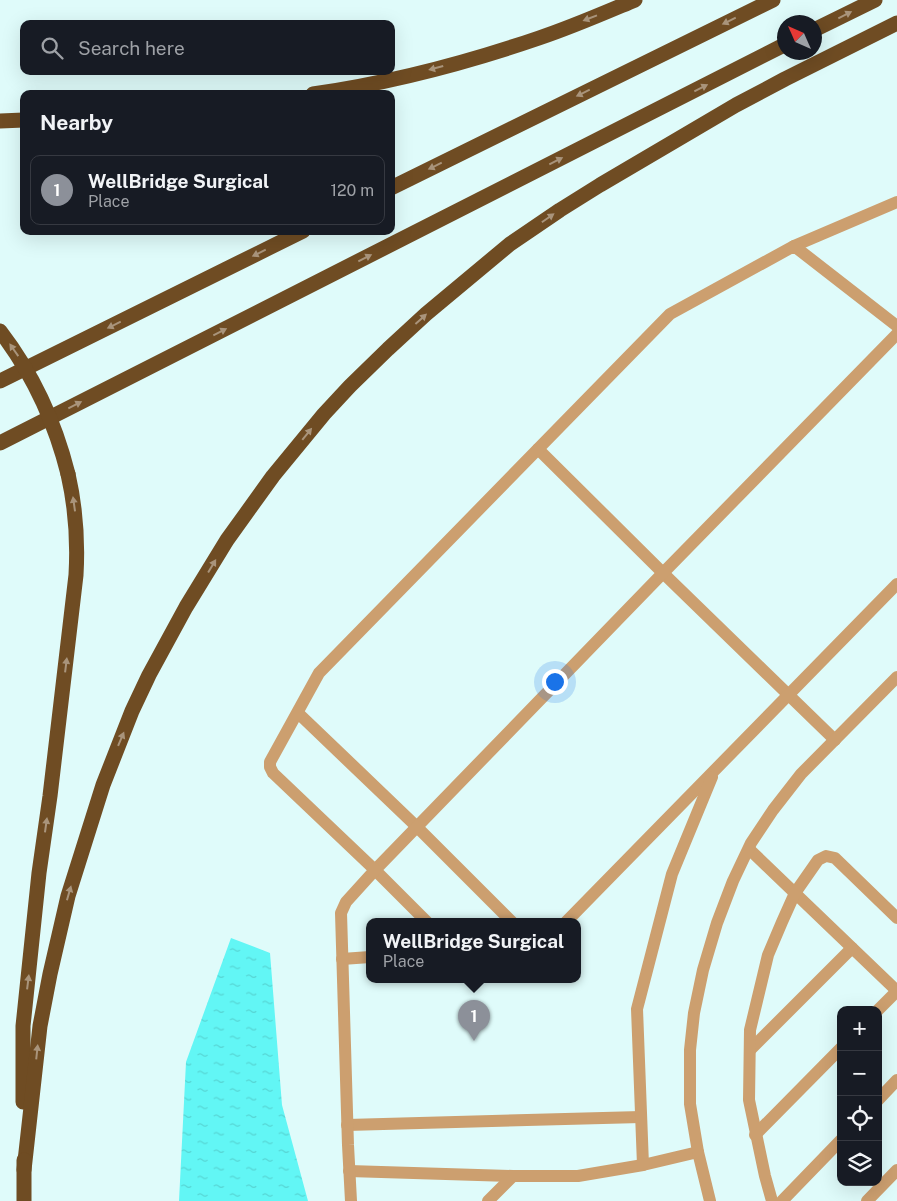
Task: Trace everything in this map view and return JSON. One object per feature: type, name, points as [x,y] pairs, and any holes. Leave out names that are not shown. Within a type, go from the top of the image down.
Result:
[{"type":"highway","points":[[337,90],[373,84],[483,56],[540,37],[636,0]]},
{"type":"highway","points":[[395,186],[772,0]]},
{"type":"highway","points":[[822,26],[875,0]]},
{"type":"highway","points":[[24,1170],[40,1026],[50,974],[68,896],[102,785],[132,711],[186,607],[227,540],[273,476],[324,414],[350,386],[426,314],[510,244],[600,185],[736,105],[785,78],[897,22]]},
{"type":"highway","points":[[0,443],[777,49]]},
{"type":"highway","points":[[0,122],[20,120]]},
{"type":"highway","points":[[0,381],[295,235]]},
{"type":"highway","points":[[0,331],[32,380],[57,436],[73,497],[77,550],[76,575],[39,873],[23,1026],[24,1201]]},
{"type":"street","points":[[423,918],[273,773],[270,767],[270,762],[319,673],[670,314],[794,246],[897,202]]},
{"type":"street","points":[[794,246],[897,326]]},
{"type":"street","points":[[351,1201],[341,913],[346,902],[416,826],[897,334]]},
{"type":"street","points":[[538,448],[663,573],[835,740]]},
{"type":"street","points":[[570,918],[897,584]]},
{"type":"street","points":[[710,1201],[698,1152],[690,1104],[690,1050],[694,1013],[703,970],[717,923],[733,880],[748,849],[773,810],[802,774],[897,677]]},
{"type":"street","points":[[298,713],[416,826],[508,918]]},
{"type":"street","points":[[644,1165],[637,1009],[672,874],[714,772]]},
{"type":"street","points":[[748,849],[897,991],[882,1006]]},
{"type":"street","points":[[772,1201],[764,1176],[749,1100],[750,1030],[768,955],[795,893],[818,860],[826,856],[834,858],[897,918]]},
{"type":"street","points":[[750,1050],[852,948]]},
{"type":"street","points":[[342,959],[366,958]]},
{"type":"street","points":[[755,1135],[838,1051]]},
{"type":"street","points":[[882,1096],[897,1080]]},
{"type":"street","points":[[347,1125],[641,1117]]},
{"type":"street","points":[[782,1201],[840,1141]]},
{"type":"street","points":[[349,1171],[578,1176],[644,1165],[698,1152]]},
{"type":"street","points":[[867,1201],[897,1170]]},
{"type":"street","points":[[488,1201],[513,1176]]},
{"type":"water","points":[[231,938],[270,953],[282,1105],[308,1201],[179,1201],[186,1062]]},
{"type":"place","name":"WellBridge Surgical","points":[[474,1041]]}]
